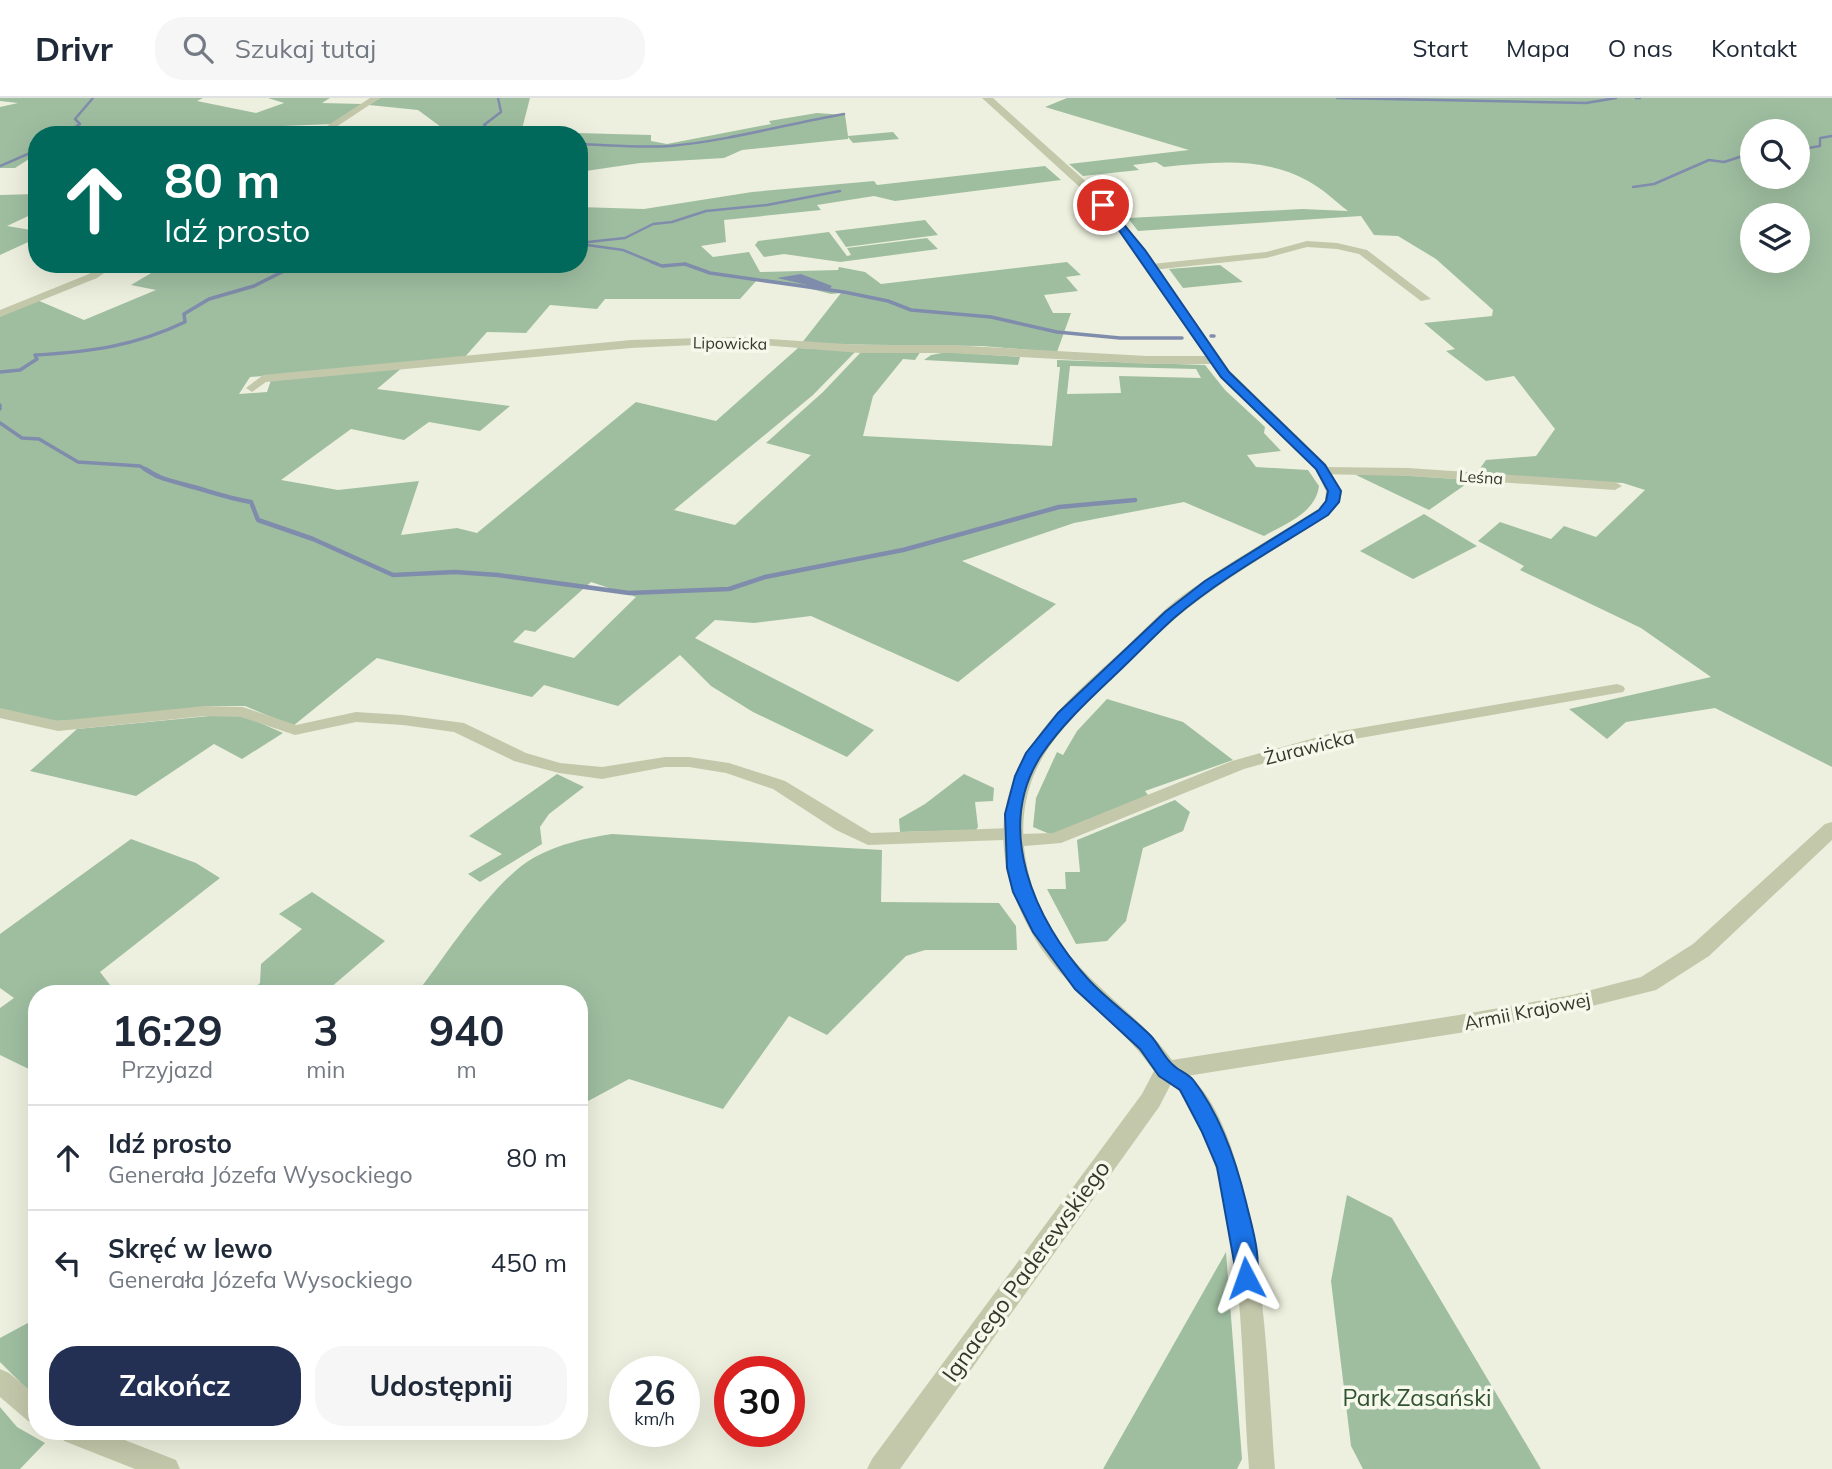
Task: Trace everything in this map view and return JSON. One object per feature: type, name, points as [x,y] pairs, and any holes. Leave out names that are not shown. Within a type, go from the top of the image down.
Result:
[{"type":"street","points":[[331,126],[376,98]]},
{"type":"street","points":[[987,98],[1103,205],[1152,267],[1214,360],[1240,390],[1324,471],[1334,491],[1332,502],[1323,512],[1181,606],[1093,687],[1047,735],[1023,776],[1013,814],[1012,838],[1022,892],[1051,946],[1082,984],[1151,1049],[1166,1070],[1186,1085],[1228,1167],[1243,1237],[1262,1469]]},
{"type":"street","points":[[1152,267],[1266,255],[1307,244],[1337,246],[1363,252],[1425,299]]},
{"type":"street","points":[[0,314],[98,273]]},
{"type":"street","name":"Lipowicka","points":[[252,388],[263,379],[631,344],[737,341],[860,349],[950,349],[1147,360],[1214,360]]},
{"type":"street","name":"Leśna","points":[[1324,471],[1346,470],[1615,486]]},
{"type":"street","name":"Żurawicka","points":[[0,713],[58,726],[205,711],[243,712],[295,730],[374,717],[458,727],[520,757],[559,768],[603,773],[665,762],[689,762],[749,773],[779,785],[842,826],[868,839],[1055,839],[1238,765],[1342,736],[1617,689]]},
{"type":"street","name":"Armii Krajowej","points":[[1166,1070],[1460,1024],[1648,985],[1701,950],[1832,829]]},
{"type":"street","name":"Ignacego Paderewskiego","points":[[882,1469],[1151,1100],[1166,1070]]},
{"type":"street","points":[[0,1381],[28,1404]]},
{"type":"street","points":[[93,1440],[167,1469]]},
{"type":"green space","points":[[0,98],[203,98],[197,101],[256,113],[284,103],[268,98],[330,98],[322,103],[363,104],[333,124],[28,126],[28,160],[15,168],[0,168],[0,107],[18,103],[0,101]]},
{"type":"green space","points":[[380,98],[530,98],[523,126],[440,126],[418,110],[369,105]]},
{"type":"green space","points":[[1067,98],[1832,98],[1832,767],[1715,708],[1626,722],[1607,739],[1569,709],[1711,677],[1641,628],[1520,570],[1524,566],[1478,541],[1500,522],[1551,539],[1564,526],[1596,537],[1645,490],[1623,483],[1476,474],[1486,460],[1536,456],[1555,429],[1514,376],[1486,381],[1446,351],[1455,349],[1424,323],[1492,316],[1493,310],[1436,259],[1398,236],[1374,235],[1361,216],[1138,231],[1128,218],[1302,209],[1348,211],[1308,181],[1291,173],[1256,164],[1220,163],[1164,167],[1156,162],[1133,165],[1139,170],[1083,176],[1069,164],[1189,150],[1045,107]]},
{"type":"green space","points":[[817,113],[845,115],[848,136],[893,132],[899,139],[853,143],[848,137],[742,150],[724,158],[640,163],[588,171],[588,133],[651,135],[651,141],[667,144],[771,124],[769,121]]},
{"type":"green space","points":[[1045,166],[1061,180],[895,201],[874,196],[817,205],[821,210],[724,220],[726,242],[701,246],[713,257],[749,252],[760,272],[838,270],[839,267],[865,272],[881,284],[1067,262],[1081,275],[1066,277],[1078,291],[1044,295],[1053,313],[1071,313],[1057,352],[982,346],[801,344],[841,293],[831,294],[796,285],[757,280],[740,299],[605,299],[597,309],[550,305],[526,333],[487,332],[463,359],[250,377],[239,394],[267,392],[271,380],[403,367],[377,389],[510,406],[480,431],[429,422],[404,440],[351,429],[281,480],[338,490],[419,481],[401,535],[457,528],[477,533],[636,402],[716,421],[798,348],[856,351],[813,395],[674,510],[735,525],[811,455],[766,443],[823,392],[862,351],[921,351],[915,360],[903,359],[873,396],[863,436],[1052,446],[1060,367],[1057,367],[1057,360],[1205,365],[1225,390],[1265,427],[1264,433],[1281,451],[1247,455],[1256,467],[1308,470],[1319,486],[1312,504],[1298,517],[1264,536],[1184,502],[1074,523],[962,561],[1056,604],[958,682],[811,616],[754,623],[715,620],[695,638],[874,730],[847,757],[753,712],[711,686],[680,655],[618,706],[544,685],[532,697],[377,658],[293,726],[245,706],[211,706],[93,720],[51,721],[0,709],[0,315],[37,300],[84,320],[156,290],[131,285],[151,273],[588,273],[588,207],[644,209],[752,192],[874,181],[877,185]],"holes":[[[1070,366],[1196,369],[1201,378],[1119,376],[1121,393],[1067,394]],[[591,582],[636,597],[574,658],[513,642],[525,630],[535,632]]]},
{"type":"green space","points":[[28,194],[28,216],[7,226],[28,230],[28,242],[0,255],[0,195]]},
{"type":"green space","points":[[925,220],[938,235],[846,247],[835,231]]},
{"type":"green space","points":[[829,232],[847,256],[851,255],[847,248],[927,238],[938,249],[840,262],[784,254],[764,257],[755,245],[758,241]]},
{"type":"green space","points":[[1220,265],[1243,282],[1183,288],[1169,269]]},
{"type":"green space","points":[[947,352],[1020,357],[1018,365],[924,360],[931,355]]},
{"type":"green space","points":[[1369,473],[1472,480],[1429,510],[1356,475]]},
{"type":"green space","points":[[1424,514],[1477,546],[1413,579],[1360,551]]},
{"type":"green space","points":[[1107,699],[1183,722],[1233,760],[1145,791],[1148,795],[1052,835],[1033,827],[1036,798],[1057,752],[1063,755],[1077,731]]},
{"type":"green space","points":[[230,714],[251,719],[283,733],[242,759],[214,744],[136,796],[30,771],[77,729]]},
{"type":"green space","points":[[557,774],[584,787],[549,814],[540,827],[542,844],[480,882],[468,874],[502,854],[469,836]]},
{"type":"green space","points":[[964,774],[994,788],[993,801],[975,802],[978,827],[976,830],[900,832],[899,819],[925,804]]},
{"type":"green space","points":[[1175,800],[1190,812],[1183,831],[1143,848],[1126,921],[1107,941],[1076,944],[1047,889],[1066,889],[1065,872],[1080,872],[1077,840]]},
{"type":"green space","points":[[612,834],[882,850],[881,902],[999,903],[1016,926],[1017,950],[925,950],[906,956],[827,1035],[789,1016],[723,1109],[629,1079],[588,1101],[588,985],[423,985],[503,882],[535,857],[554,848]]},
{"type":"green space","points":[[131,839],[196,863],[220,878],[100,972],[110,985],[28,985],[28,1069],[0,1055],[0,1008],[14,998],[0,988],[0,934]]},
{"type":"green space","points":[[312,892],[385,941],[334,985],[258,985],[261,964],[302,929],[279,914]]},
{"type":"green space","name":"Park Zasański","points":[[1347,1195],[1392,1218],[1541,1469],[1363,1469],[1351,1446],[1331,1281]]},
{"type":"green space","points":[[1226,1252],[1242,1459],[1237,1469],[1103,1469]]},
{"type":"green space","points":[[28,1323],[28,1390],[0,1362],[0,1338]]},
{"type":"green space","points":[[0,1407],[17,1427],[28,1433],[28,1440],[45,1443],[20,1469],[0,1469]]},
{"type":"water","points":[[801,274],[832,286],[829,290],[777,278]]},
{"type":"waterway","points":[[77,126],[80,124],[75,119],[93,98]]},
{"type":"waterway","points":[[485,126],[501,112],[498,98]]},
{"type":"waterway","points":[[1337,98],[1586,103],[1616,98]]},
{"type":"waterway","points":[[588,144],[647,147],[692,144],[844,114]]},
{"type":"waterway","points":[[1810,148],[1820,146],[1820,138],[1832,136]]},
{"type":"waterway","points":[[0,166],[28,154]]},
{"type":"waterway","points":[[1633,187],[1654,184],[1709,160],[1724,162],[1740,157]]},
{"type":"waterway","points":[[588,242],[625,238],[653,224],[672,222],[706,211],[767,205],[840,191]]},
{"type":"waterway","points":[[588,245],[623,250],[657,264]]},
{"type":"waterway","points":[[652,262],[657,264]]},
{"type":"waterway","points":[[657,264],[685,264],[710,273],[844,292],[888,301],[911,310],[991,317],[1057,332],[1120,338],[1182,338]]},
{"type":"waterway","points":[[0,372],[20,370],[37,359],[35,355],[93,350],[148,337],[185,322],[184,314],[209,299],[254,286],[280,273]]},
{"type":"waterway","points":[[0,423],[22,438],[39,439],[78,462],[140,466],[148,471]]},
{"type":"waterway","points":[[145,469],[166,479],[251,502],[258,520],[313,539],[393,575],[455,572],[498,575],[629,593],[729,589],[765,577],[903,550],[1059,507],[1135,500]]},
{"type":"route","points":[[1103,205],[1142,252],[1225,374],[1321,467],[1331,481],[1334,491],[1332,502],[1323,512],[1210,584],[1170,615],[1063,716],[1034,753],[1023,776],[1013,814],[1012,834],[1016,868],[1022,892],[1039,928],[1082,984],[1146,1043],[1166,1070],[1186,1085],[1212,1130],[1228,1167],[1243,1237],[1246,1278]]}]
